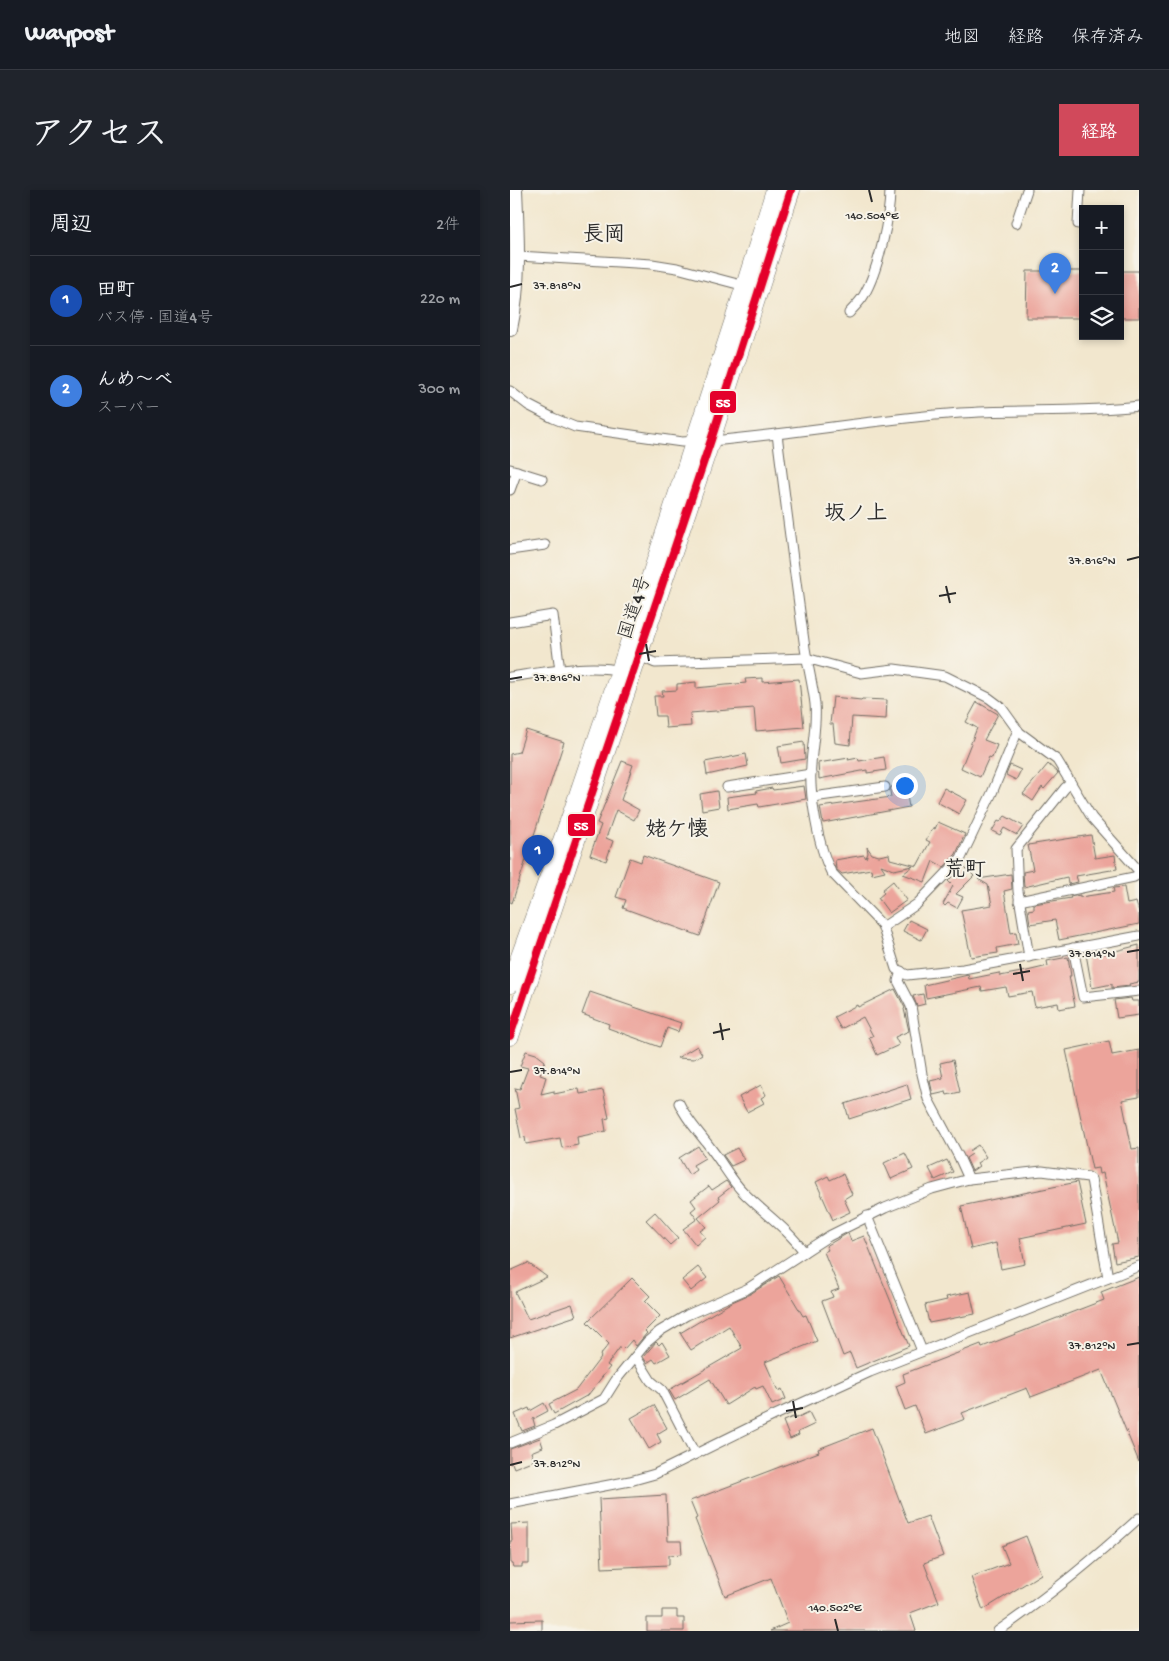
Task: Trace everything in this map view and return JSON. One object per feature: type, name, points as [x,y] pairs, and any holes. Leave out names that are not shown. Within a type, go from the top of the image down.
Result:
[{"type":"highway","name":"国道4号","points":[[515,989],[639,656],[745,286],[775,190]]},
{"type":"highway","name":"国道4号","points":[[510,1036],[515,989],[572,812],[620,671],[791,190]]},
{"type":"main road","points":[[510,329],[515,302],[518,256],[514,235],[515,190]]},
{"type":"street","points":[[849,313],[863,297],[870,282],[884,234],[890,190]]},
{"type":"street","points":[[1016,223],[1027,190]]},
{"type":"street","points":[[1078,224],[1080,190]]},
{"type":"street","points":[[518,256],[652,264],[677,268],[745,286]]},
{"type":"street","points":[[510,391],[528,405],[575,427],[682,442],[777,434],[958,413],[1051,411],[1139,406]]},
{"type":"street","points":[[777,434],[806,658],[816,715],[811,774],[818,829],[831,872],[879,920],[896,969],[907,975],[963,969],[1139,936]]},
{"type":"street","points":[[510,490],[514,470],[542,479]]},
{"type":"street","points":[[510,550],[545,545]]},
{"type":"street","points":[[510,622],[553,615],[560,671]]},
{"type":"street","points":[[639,656],[655,663],[806,658],[861,673],[894,669],[945,676],[982,694],[1001,707],[1018,730],[1057,760],[1092,818],[1139,872],[1134,877],[1019,901]]},
{"type":"street","points":[[510,677],[608,667],[620,671]]},
{"type":"street","points":[[883,927],[917,904],[961,858],[1018,730]]},
{"type":"street","points":[[727,787],[811,774]]},
{"type":"street","points":[[1029,956],[1019,901],[1016,850],[1071,783]]},
{"type":"street","points":[[813,798],[885,787]]},
{"type":"street","points":[[1073,948],[1083,998],[1139,991]]},
{"type":"street","points":[[901,971],[898,981],[911,1006],[928,1099],[959,1157],[968,1179]]},
{"type":"street","points":[[678,1103],[686,1118],[712,1150],[730,1177],[804,1252]]},
{"type":"street","points":[[510,1443],[554,1425],[604,1399],[616,1380],[647,1342],[665,1328],[747,1289],[829,1236],[867,1216],[904,1200],[968,1179],[1042,1172],[1088,1177],[1091,1179],[1108,1278]]},
{"type":"street","points":[[867,1216],[922,1352]]},
{"type":"street","points":[[510,1504],[630,1481],[655,1474],[861,1376],[1139,1266]]},
{"type":"street","points":[[636,1357],[651,1381],[662,1390],[695,1454]]},
{"type":"street","points":[[998,1631],[1075,1574],[1139,1518]]},
{"type":"building","points":[[1027,271],[1079,271],[1079,318],[1026,318]]},
{"type":"building","points":[[1124,271],[1139,271],[1139,318],[1124,318]]},
{"type":"building","points":[[762,678],[762,682],[799,679],[804,727],[756,731],[754,708],[690,713],[691,726],[666,728],[665,716],[656,716],[654,696],[663,696],[662,691],[677,690],[677,684],[696,682],[696,688],[746,683],[745,679]]},
{"type":"building","points":[[833,697],[887,700],[886,719],[852,717],[850,745],[835,743],[833,724],[830,724]]},
{"type":"building","points":[[977,702],[998,714],[984,740],[997,745],[992,758],[989,757],[980,777],[961,768],[977,728],[966,722]]},
{"type":"building","points":[[526,730],[564,742],[512,903],[510,902],[510,754],[519,752]]},
{"type":"building","points":[[804,742],[805,759],[781,763],[778,746]]},
{"type":"building","points":[[746,754],[748,766],[707,775],[705,762]]},
{"type":"building","points":[[884,757],[886,770],[867,773],[867,770],[819,779],[818,763],[849,758],[848,760],[858,758],[859,761]]},
{"type":"building","points":[[622,761],[633,765],[621,800],[639,810],[634,820],[616,810],[606,838],[613,841],[606,861],[590,855],[601,825],[597,823]]},
{"type":"building","points":[[1048,764],[1058,773],[1044,789],[1042,787],[1033,801],[1023,794]]},
{"type":"building","points":[[1010,765],[1021,770],[1016,780],[1006,775]]},
{"type":"building","points":[[905,785],[909,807],[823,823],[820,807],[891,797],[891,787]]},
{"type":"building","points":[[804,786],[806,799],[759,807],[758,804],[728,809],[727,797],[757,793],[756,791],[772,788],[773,790]]},
{"type":"building","points":[[944,788],[967,800],[959,814],[937,802]]},
{"type":"building","points":[[717,791],[719,807],[702,810],[700,794]]},
{"type":"building","points":[[1005,816],[1023,826],[1017,835],[1004,828],[1000,835],[992,831],[998,821],[1000,822]]},
{"type":"building","points":[[938,822],[965,834],[956,854],[944,867],[933,861],[925,882],[903,874],[913,866],[894,870],[881,865],[885,871],[872,874],[871,869],[842,874],[836,869],[835,860],[864,855],[866,858],[868,853],[867,847],[872,854],[879,856],[889,854],[890,859],[917,866],[930,842],[926,840]]},
{"type":"building","points":[[1091,835],[1095,858],[1115,855],[1117,869],[1076,876],[1078,882],[1068,884],[1067,877],[1024,887],[1023,872],[1033,870],[1028,845]]},
{"type":"building","points":[[643,855],[719,882],[700,936],[623,908],[626,900],[616,897],[630,858],[641,862]]},
{"type":"building","points":[[963,865],[974,876],[956,894],[963,897],[957,908],[948,903],[945,906],[943,904],[953,886],[948,881]]},
{"type":"building","points":[[1011,874],[1012,889],[1004,891],[1011,933],[1016,932],[1018,944],[997,948],[998,953],[971,957],[961,910],[992,905],[988,885],[978,879]]},
{"type":"building","points":[[893,881],[907,900],[889,913],[878,898],[884,893],[882,890]]},
{"type":"building","points":[[1124,887],[1127,904],[1136,902],[1139,912],[1139,924],[1059,940],[1055,920],[1030,924],[1028,910],[1034,909],[1034,904],[1080,895],[1080,897],[1114,892],[1113,888]]},
{"type":"building","points":[[909,920],[927,929],[921,940],[903,931]]},
{"type":"building","points":[[1139,945],[1139,982],[1129,984],[1130,986],[1112,988],[1112,984],[1092,988],[1086,954],[1103,951],[1104,954]]},
{"type":"building","points":[[1068,957],[1071,976],[1069,976],[1075,1006],[1059,1009],[1058,1003],[1035,1007],[1032,992],[1008,996],[1006,987],[982,991],[981,987],[926,998],[924,985],[968,975],[969,979],[999,973],[1000,976],[1027,971],[1048,966],[1047,961]]},
{"type":"building","points":[[895,989],[905,1008],[909,1031],[895,1037],[899,1045],[877,1055],[869,1037],[873,1036],[863,1017],[841,1029],[834,1017]]},
{"type":"building","points":[[590,992],[681,1023],[678,1032],[667,1028],[660,1047],[608,1028],[609,1024],[582,1014]]},
{"type":"building","points":[[923,994],[925,1004],[917,1006],[913,996]]},
{"type":"building","points":[[1131,998],[1132,1001],[1139,1001],[1139,1015],[1117,1018],[1114,1000]]},
{"type":"building","points":[[1109,1041],[1112,1055],[1139,1050],[1139,1097],[1122,1100],[1132,1149],[1139,1148],[1139,1257],[1115,1262],[1112,1244],[1118,1243],[1103,1173],[1099,1174],[1098,1168],[1092,1169],[1066,1050]]},
{"type":"building","points":[[697,1046],[702,1054],[694,1059],[677,1058]]},
{"type":"building","points":[[526,1051],[536,1054],[545,1061],[540,1075],[546,1077],[541,1094],[554,1091],[554,1094],[579,1089],[580,1094],[603,1090],[609,1118],[604,1119],[606,1131],[577,1137],[578,1145],[562,1148],[560,1138],[526,1144],[525,1137],[521,1138],[515,1109],[519,1108],[515,1088],[520,1089],[528,1068],[520,1066]]},
{"type":"building","points":[[953,1060],[960,1092],[947,1095],[946,1092],[933,1095],[930,1081],[943,1078],[940,1063]]},
{"type":"building","points":[[907,1084],[911,1099],[849,1119],[845,1104]]},
{"type":"building","points":[[761,1085],[766,1095],[761,1098],[764,1103],[747,1112],[739,1097]]},
{"type":"building","points":[[978,1145],[986,1157],[977,1163],[979,1166],[972,1171],[966,1158],[972,1154],[969,1151]]},
{"type":"building","points":[[698,1146],[705,1158],[693,1165],[696,1170],[689,1175],[679,1158]]},
{"type":"building","points":[[737,1148],[744,1160],[731,1166],[723,1155]]},
{"type":"building","points":[[905,1153],[913,1169],[891,1179],[884,1163]]},
{"type":"building","points":[[947,1160],[953,1172],[935,1180],[929,1168]]},
{"type":"building","points":[[843,1174],[852,1194],[844,1199],[850,1212],[833,1220],[816,1182],[828,1176],[830,1180]]},
{"type":"building","points":[[726,1181],[731,1187],[718,1197],[720,1200],[698,1218],[706,1227],[700,1231],[705,1237],[696,1245],[683,1229],[697,1219],[691,1211],[696,1207],[691,1200],[709,1186],[712,1190]]},
{"type":"building","points":[[1077,1182],[1086,1224],[1020,1238],[1025,1264],[1001,1269],[996,1243],[971,1249],[961,1206]]},
{"type":"building","points":[[655,1212],[678,1238],[670,1245],[646,1220]]},
{"type":"building","points":[[848,1233],[851,1241],[864,1236],[909,1346],[856,1368],[850,1353],[843,1356],[822,1301],[833,1297],[831,1292],[839,1289],[824,1252],[828,1250],[826,1246]]},
{"type":"building","points":[[528,1263],[547,1277],[515,1292],[528,1319],[572,1304],[576,1316],[510,1338],[510,1271]]},
{"type":"building","points":[[698,1267],[707,1278],[691,1291],[682,1280]]},
{"type":"building","points":[[779,1276],[803,1316],[806,1315],[817,1341],[765,1362],[778,1391],[782,1389],[786,1399],[772,1405],[763,1386],[756,1389],[755,1387],[726,1405],[710,1379],[675,1400],[669,1390],[742,1348],[729,1326],[691,1350],[680,1333]]},
{"type":"building","points":[[1139,1277],[1139,1462],[1101,1370],[1031,1397],[1027,1388],[962,1413],[965,1419],[926,1434],[915,1406],[905,1410],[896,1386],[905,1382],[903,1374],[981,1344],[982,1347],[1104,1300],[1101,1292]]},
{"type":"building","points":[[632,1278],[650,1296],[645,1301],[660,1316],[645,1331],[647,1333],[636,1346],[632,1340],[624,1349],[621,1346],[607,1365],[610,1367],[588,1395],[554,1414],[549,1404],[576,1390],[609,1344],[587,1322]]},
{"type":"building","points":[[970,1292],[975,1314],[929,1323],[925,1305],[947,1300],[946,1297]]},
{"type":"building","points":[[656,1342],[659,1345],[662,1342],[670,1355],[656,1363],[653,1359],[647,1363],[643,1357]]},
{"type":"building","points":[[544,1403],[548,1411],[533,1419],[535,1426],[522,1431],[515,1414],[529,1408],[530,1411]]},
{"type":"building","points":[[654,1405],[667,1428],[657,1434],[661,1442],[649,1449],[631,1418]]},
{"type":"building","points":[[809,1412],[815,1424],[798,1432],[799,1435],[790,1439],[783,1421],[793,1417],[794,1419]]},
{"type":"building","points":[[872,1428],[908,1523],[928,1516],[943,1556],[924,1563],[939,1602],[910,1613],[916,1631],[770,1631],[788,1623],[771,1578],[725,1596],[695,1519],[697,1518],[690,1501],[819,1452],[818,1449]]},
{"type":"building","points":[[540,1438],[543,1447],[531,1452],[534,1460],[514,1468],[512,1463],[510,1464],[510,1449]]},
{"type":"building","points":[[666,1495],[668,1541],[681,1541],[682,1554],[669,1555],[669,1565],[602,1568],[599,1499]]},
{"type":"building","points":[[529,1523],[529,1564],[522,1564],[522,1567],[513,1567],[511,1564],[510,1546],[510,1541],[512,1541],[511,1524]]},
{"type":"building","points":[[1026,1536],[1041,1574],[983,1610],[971,1577],[1009,1563],[1002,1546]]},
{"type":"building","points":[[662,1610],[677,1610],[677,1618],[684,1618],[684,1631],[647,1631],[647,1618],[662,1618]]},
{"type":"building","points":[[542,1620],[542,1631],[510,1631],[510,1621]]},
{"type":"transit line","name":"55","points":[[510,1036],[711,440],[791,190]]},
{"type":"place","name":"んめ～べ","points":[[1055,294]]},
{"type":"place","name":"田町","points":[[538,876]]},
{"type":"district","name":"長岡","points":[[604,233]]},
{"type":"district","name":"坂ノ上","points":[[856,512]]},
{"type":"district","name":"姥ケ懐","points":[[677,828]]},
{"type":"district","name":"荒町","points":[[965,868]]}]
